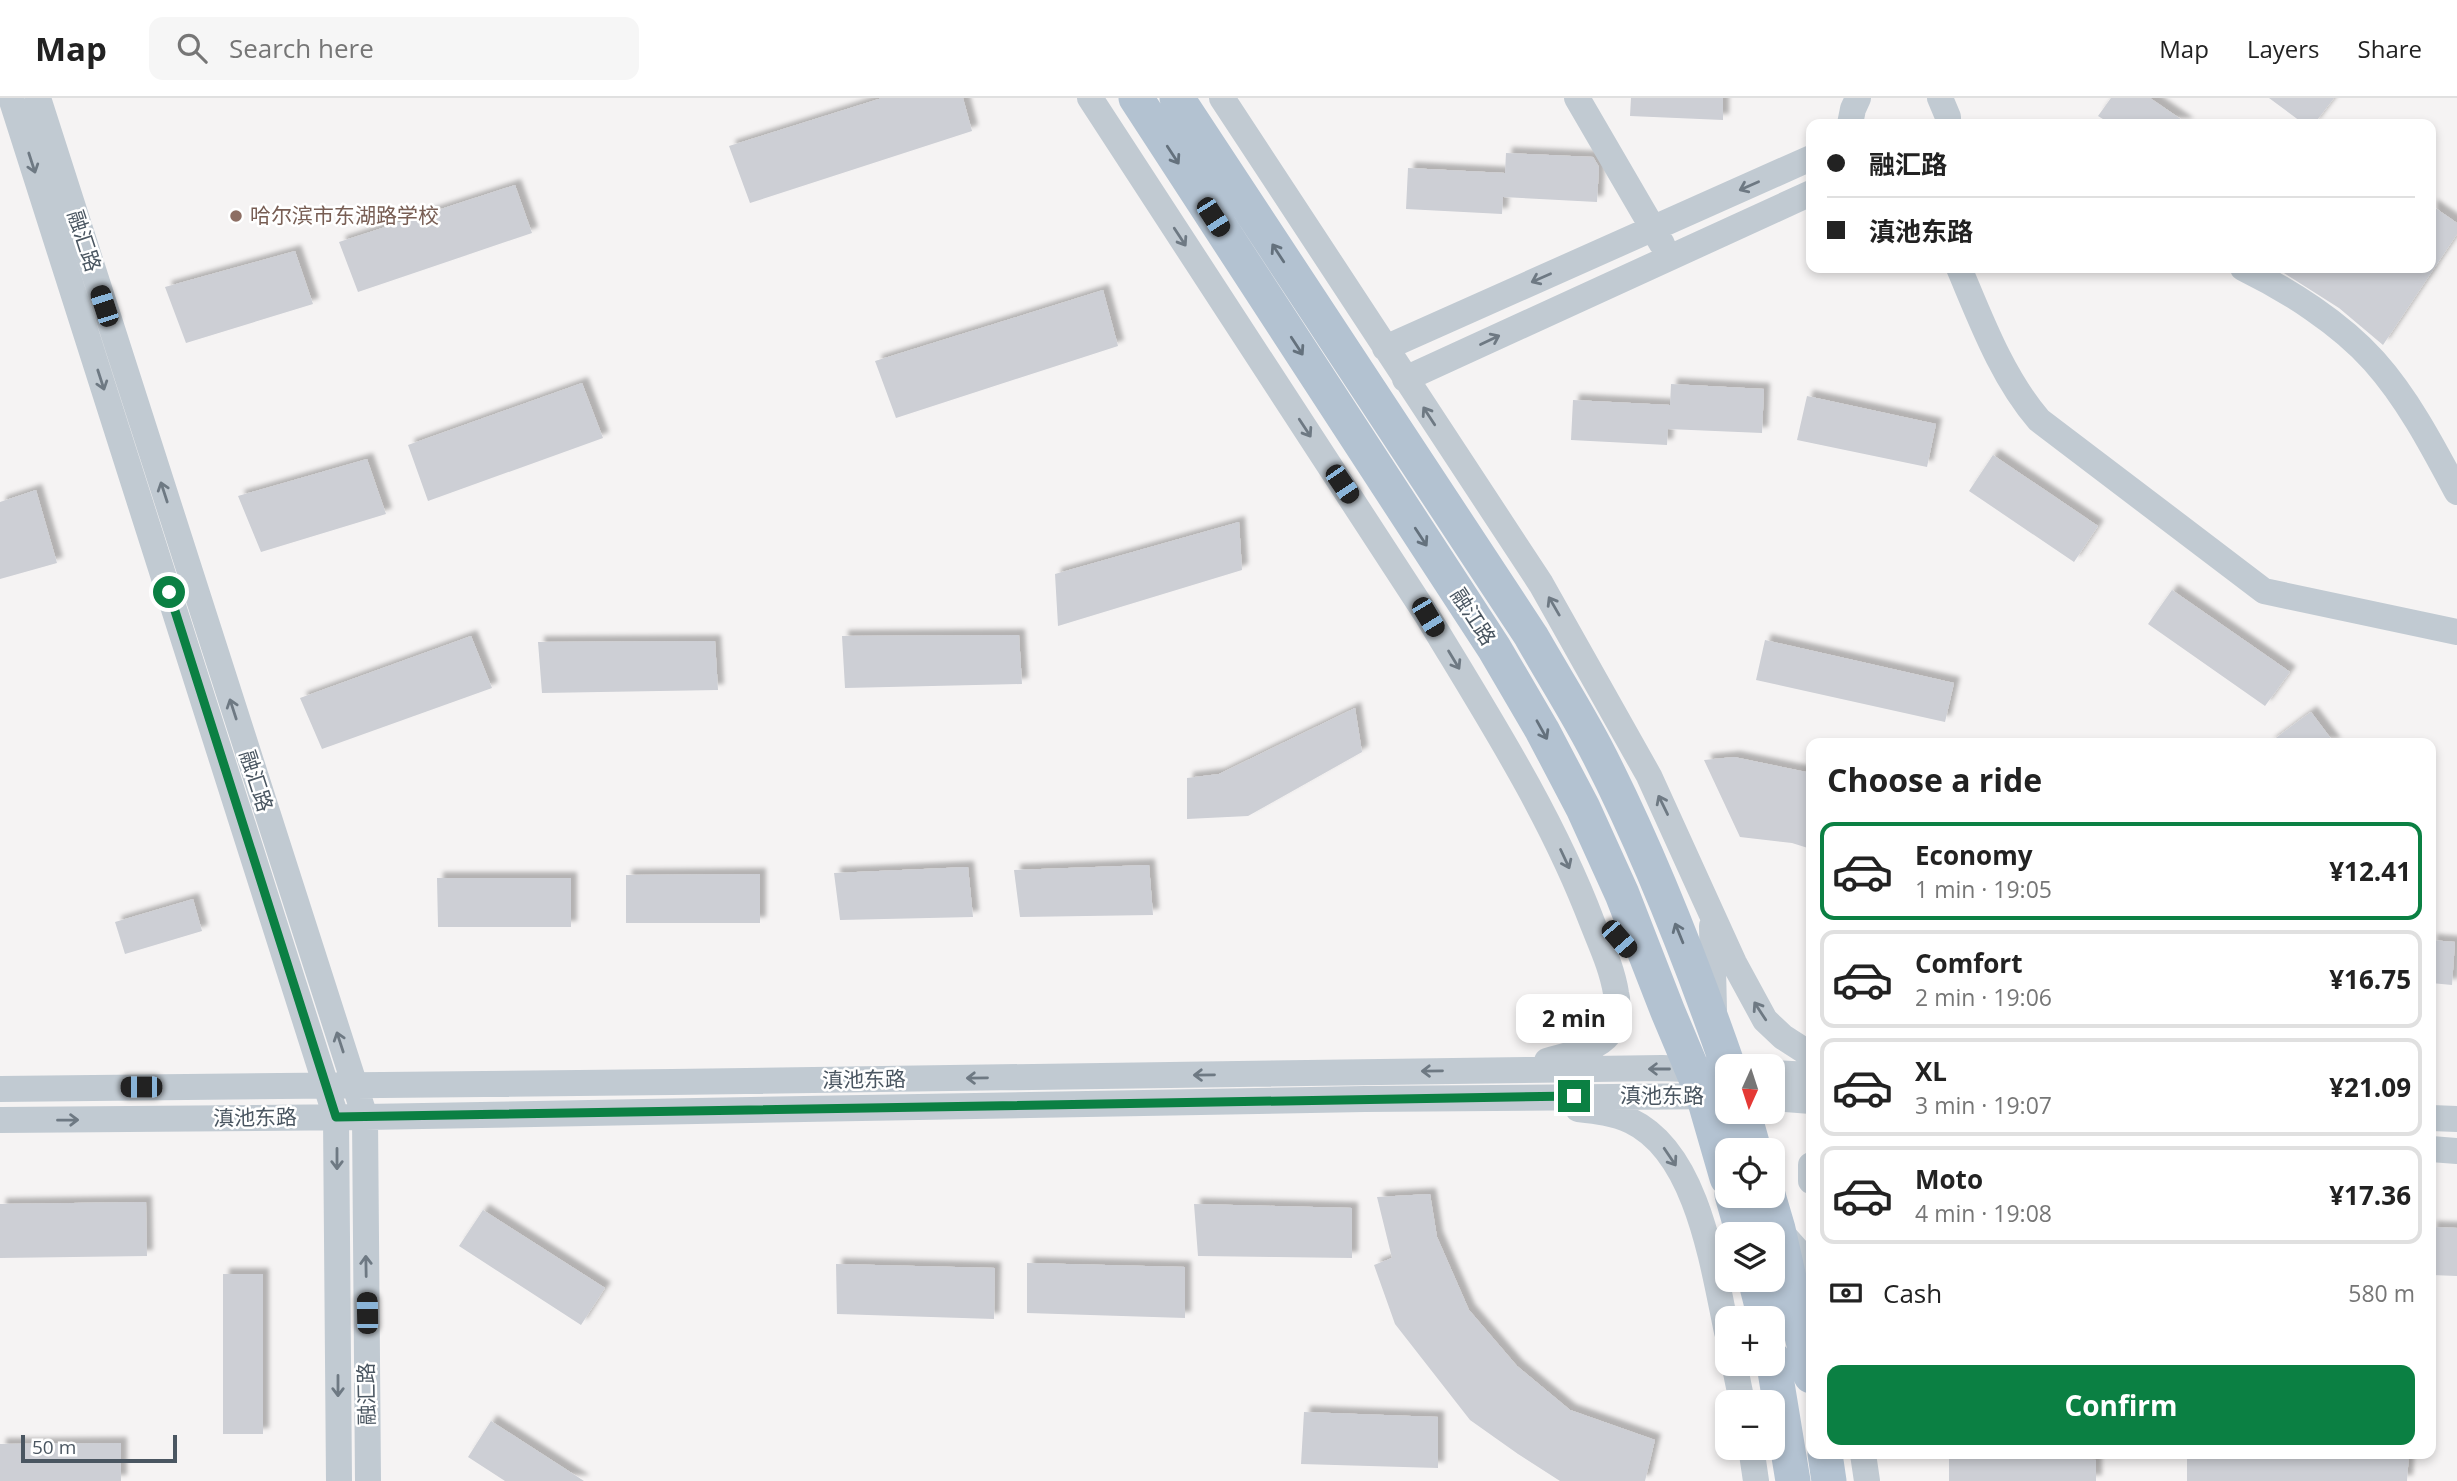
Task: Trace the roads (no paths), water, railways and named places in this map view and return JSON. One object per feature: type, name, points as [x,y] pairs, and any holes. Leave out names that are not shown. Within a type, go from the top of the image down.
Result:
[{"type":"main road","name":"融江路","points":[[1136,98],[1494,648],[1542,730],[1589,820],[1656,980],[1715,1077]]},
{"type":"main road","name":"融江路","points":[[1177,98],[1531,636],[1594,746],[1679,932],[1715,1029],[1716,1054]]},
{"type":"main road","points":[[1785,1260],[1806,1354]]},
{"type":"main road","points":[[1776,1376],[1793,1481]]},
{"type":"main road","points":[[1826,1459],[1829,1481]]},
{"type":"street","name":"融汇路","points":[[11,98],[336,1117],[339,1481]]},
{"type":"street","name":"融汇路","points":[[38,98],[365,1117],[368,1481]]},
{"type":"street","points":[[1090,98],[1428,617],[1549,827],[1583,897],[1617,995],[1616,1016],[1610,1034],[1592,1047],[1514,1070]]},
{"type":"street","points":[[1222,98],[1541,584],[1649,776],[1734,963],[1765,1020],[1783,1037],[1806,1052]]},
{"type":"street","points":[[1577,98],[1670,257]]},
{"type":"street","points":[[1851,119],[1858,98]]},
{"type":"street","points":[[1940,98],[1948,119]]},
{"type":"street","points":[[1385,348],[1806,160]]},
{"type":"street","points":[[1405,379],[1806,194]]},
{"type":"street","points":[[1961,273],[1992,344],[2023,402],[2039,420],[2264,591],[2457,632]]},
{"type":"street","points":[[2253,273],[2345,333],[2374,361],[2403,400],[2457,492]]},
{"type":"street","points":[[1583,897],[1656,980]]},
{"type":"street","points":[[1711,911],[1715,1029]]},
{"type":"street","name":"滇池东路","points":[[0,1089],[1514,1070],[1715,1079]]},
{"type":"street","points":[[1785,1074],[1806,1075]]},
{"type":"street","name":"滇池东路","points":[[0,1120],[365,1117],[1497,1097],[1715,1079]]},
{"type":"street","points":[[1497,1097],[1608,1113],[1633,1122],[1663,1147],[1690,1192],[1707,1236],[1722,1306]]},
{"type":"street","points":[[1785,1099],[1806,1101]]},
{"type":"street","points":[[2436,1118],[2457,1119]]},
{"type":"street","points":[[2436,1149],[2457,1151]]},
{"type":"street","points":[[1785,1237],[1806,1260]]},
{"type":"street","points":[[1864,1459],[1867,1481]]},
{"type":"street","points":[[1753,1460],[1756,1481]]},
{"type":"place","name":"哈尔滨市东湖路学校","points":[[236,216]]}]
